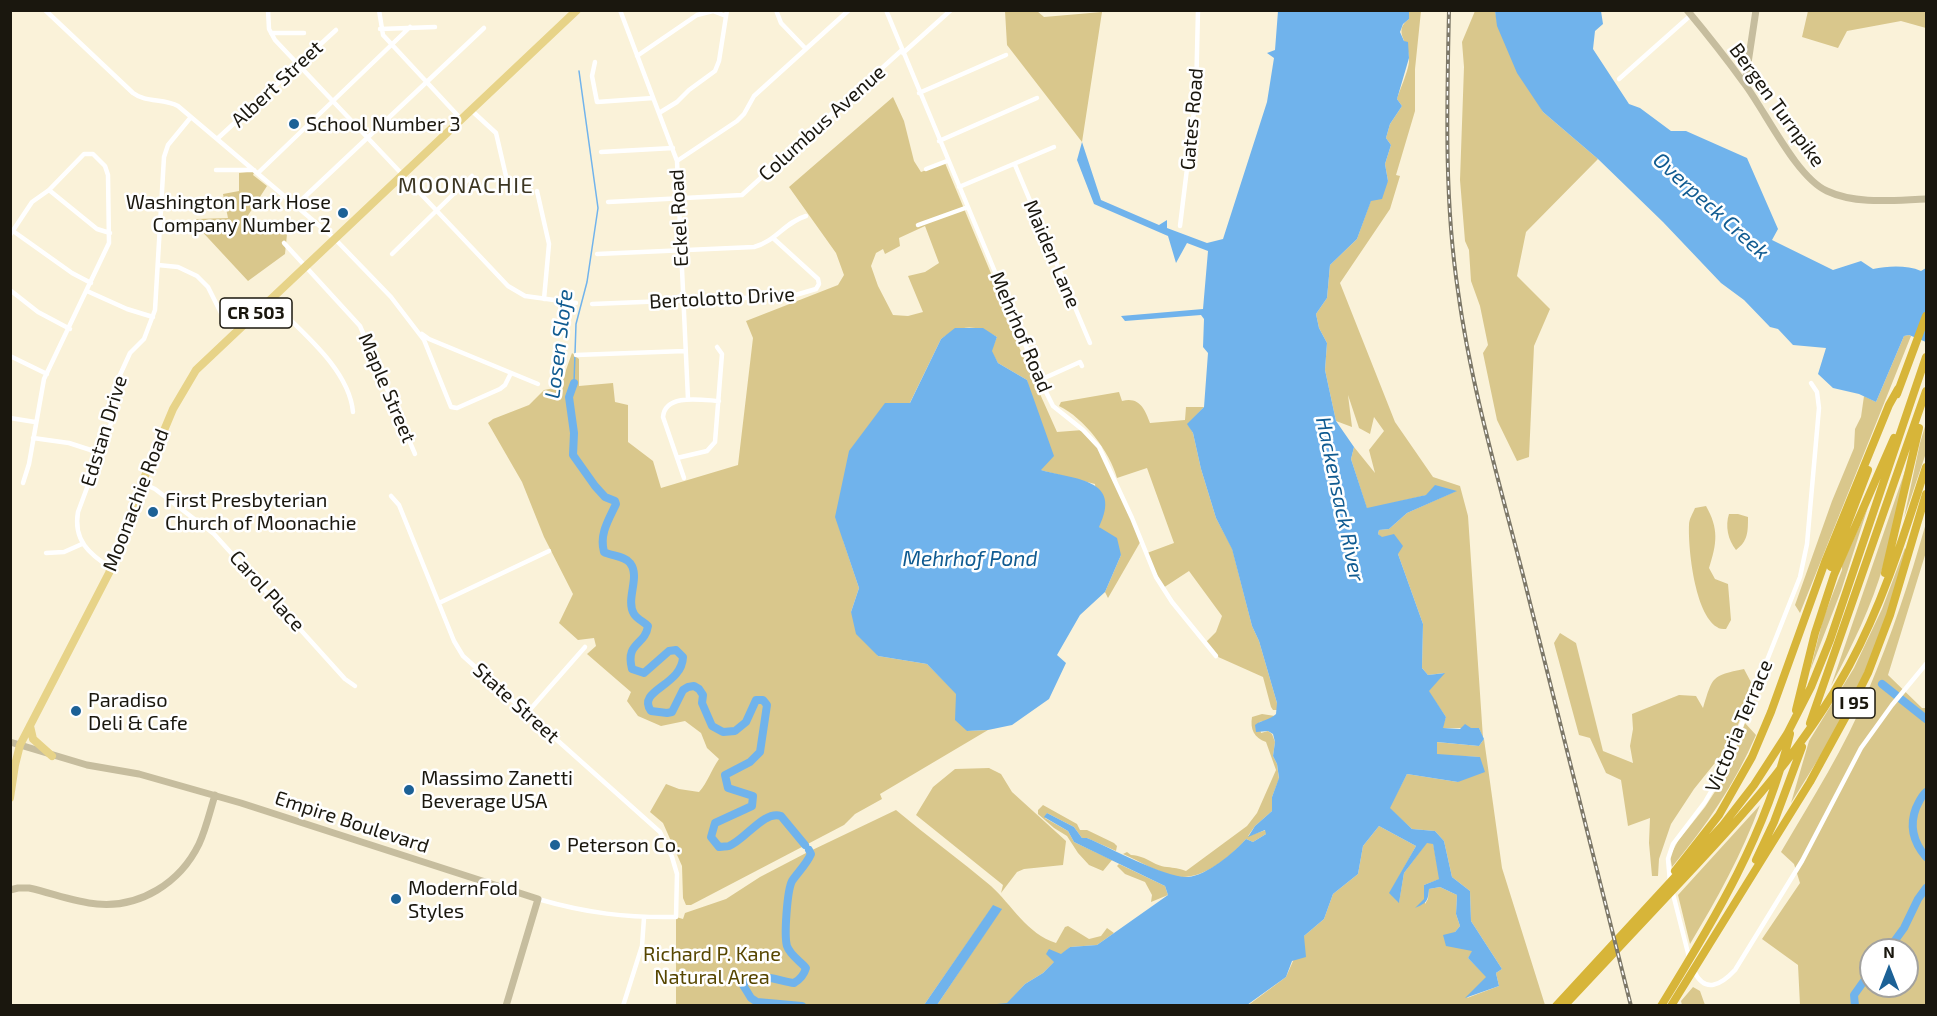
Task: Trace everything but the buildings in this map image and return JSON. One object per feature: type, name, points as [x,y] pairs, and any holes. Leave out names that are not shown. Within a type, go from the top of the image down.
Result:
[{"type":"highway","points":[[1809,656],[1812,626],[1826,580],[1926,316]]},
{"type":"highway","name":"I 95","points":[[1564,1005],[1723,825],[1771,760],[1802,705],[1826,649],[1855,568],[1926,357]]},
{"type":"highway","points":[[1679,875],[1719,815],[1754,752],[1825,562],[1889,405],[1898,389]]},
{"type":"highway","points":[[1742,893],[1786,791],[1926,392]]},
{"type":"highway","points":[[1870,622],[1891,552],[1912,452],[1926,402]]},
{"type":"highway","name":"I 95","points":[[1661,1005],[1701,942],[1741,870],[1768,806],[1789,739],[1809,656],[1837,566],[1907,410]]},
{"type":"highway","name":"I 95","points":[[1556,1005],[1679,875],[1733,825],[1767,788],[1798,747],[1822,712],[1870,622],[1896,556],[1926,468]]},
{"type":"highway","name":"I 95","points":[[1671,1005],[1827,753],[1863,682],[1892,610],[1926,494]]},
{"type":"main road","name":"Moonachie Road","points":[[20,745],[111,568],[142,483],[173,409],[191,377],[201,364],[577,10]]},
{"type":"main road","points":[[1745,84],[1756,10]]},
{"type":"main road","name":"Bergen Turnpike","points":[[1691,13],[1745,84],[1803,173],[1822,189],[1839,196],[1863,200],[1926,199]]},
{"type":"main road","points":[[30,724],[33,740],[52,756]]},
{"type":"main road","name":"Empire Boulevard","points":[[10,742],[52,756],[139,774],[215,795],[538,899]]},
{"type":"main road","name":"CR 503","points":[[10,798],[20,745]]},
{"type":"main road","points":[[10,890],[29,888],[101,904],[123,903],[148,895],[171,881],[194,853],[202,837],[215,795]]},
{"type":"main road","points":[[506,1005],[538,899]]},
{"type":"street","points":[[45,10],[132,93],[142,98],[172,103],[335,238],[391,297],[418,330],[453,408],[500,389],[505,385],[511,373]]},
{"type":"street","points":[[268,10],[270,33],[508,286],[519,294],[576,303]]},
{"type":"street","points":[[379,10],[380,28],[383,35],[461,119]]},
{"type":"street","name":"Eckel Road","points":[[620,10],[677,161],[688,399]]},
{"type":"street","points":[[776,10],[781,23],[806,49]]},
{"type":"street","points":[[677,161],[737,121],[744,114],[754,96],[849,10]]},
{"type":"street","name":"Mehrhof Road","points":[[886,10],[947,161],[1053,406],[1083,430],[1099,447],[1156,576],[1172,602],[1216,656]]},
{"type":"street","name":"Columbus Avenue","points":[[678,199],[742,195],[951,10]]},
{"type":"street","name":"Gates Road","points":[[1180,226],[1196,95],[1198,10]]},
{"type":"street","points":[[637,56],[697,15],[713,11],[726,13],[719,61],[715,71],[677,102],[659,113]]},
{"type":"street","points":[[1619,79],[1691,13]]},
{"type":"street","points":[[216,170],[256,172],[410,27]]},
{"type":"street","points":[[380,28],[435,27]]},
{"type":"street","points":[[296,205],[484,28]]},
{"type":"street","name":"Albert Street","points":[[218,139],[336,30]]},
{"type":"street","points":[[270,33],[304,33]]},
{"type":"street","points":[[919,93],[1006,55]]},
{"type":"street","points":[[596,62],[592,76],[597,102],[653,98]]},
{"type":"street","points":[[939,141],[1037,98]]},
{"type":"street","points":[[471,110],[496,133],[509,189]]},
{"type":"street","name":"Edstan Drive","points":[[82,544],[77,525],[78,512],[112,418],[114,388],[130,353],[144,339],[156,304],[164,157],[168,145],[191,117]]},
{"type":"street","points":[[959,187],[1054,147]]},
{"type":"street","points":[[601,152],[673,148]]},
{"type":"street","points":[[23,483],[30,464],[35,422],[47,374],[69,329],[91,283],[107,249],[110,233],[108,175],[103,164],[89,153],[84,154],[49,190],[32,202],[12,233],[91,283]]},
{"type":"street","points":[[926,169],[947,161]]},
{"type":"street","name":"Maiden Lane","points":[[1015,165],[1090,343]]},
{"type":"street","points":[[392,254],[472,176]]},
{"type":"street","points":[[49,190],[98,229],[110,233]]},
{"type":"street","points":[[537,191],[549,244],[544,299]]},
{"type":"street","points":[[608,202],[678,199]]},
{"type":"street","points":[[918,225],[968,207]]},
{"type":"street","points":[[597,254],[754,247],[766,243],[793,221],[806,216]]},
{"type":"street","name":"Bertolotto Drive","points":[[592,304],[795,296],[816,289],[819,284],[818,279],[773,238]]},
{"type":"street","name":"Maple Street","points":[[284,243],[360,326],[415,454]]},
{"type":"street","points":[[158,264],[178,267],[197,276],[208,287],[218,309],[237,331]]},
{"type":"street","points":[[10,290],[39,312],[69,329]]},
{"type":"street","points":[[87,291],[134,312],[153,317]]},
{"type":"street","points":[[270,300],[339,373],[352,400],[353,412]]},
{"type":"street","points":[[418,330],[429,339],[538,384]]},
{"type":"street","points":[[677,458],[707,451],[713,446],[716,438],[722,354],[717,347]]},
{"type":"street","points":[[576,355],[685,351]]},
{"type":"street","points":[[10,356],[47,374]]},
{"type":"street","points":[[1040,380],[1080,362],[1082,366]]},
{"type":"street","name":"Victoria Terrace","points":[[1810,383],[1817,392],[1819,408],[1807,543],[1800,577],[1724,769],[1705,802],[1673,844],[1668,859],[1668,874],[1686,947],[1695,974],[1701,981],[1712,985],[1718,984],[1735,970],[1802,861],[1862,748],[1892,705],[1926,664]]},
{"type":"street","points":[[684,478],[663,413],[669,405],[688,399],[718,401]]},
{"type":"street","points":[[10,418],[35,422]]},
{"type":"street","points":[[33,438],[69,443],[100,453]]},
{"type":"street","name":"Carol Place","points":[[142,483],[155,489],[214,534],[345,679],[355,686]]},
{"type":"street","name":"State Street","points":[[391,496],[399,505],[454,640],[463,656],[660,832],[672,857],[676,874],[678,896],[676,917]]},
{"type":"street","points":[[46,553],[64,552],[82,544],[95,558],[111,568]]},
{"type":"street","points":[[439,603],[549,551]]},
{"type":"street","points":[[527,713],[585,647]]},
{"type":"street","name":"Empire Boulevard","points":[[538,899],[574,910],[644,918],[676,917]]},
{"type":"street","points":[[623,1005],[642,946],[644,918]]},
{"type":"green space","points":[[1005,11],[1037,11],[1044,17],[1102,12],[1082,142],[1007,45]]},
{"type":"green space","points":[[1409,11],[1421,11],[1415,69],[1415,111],[1396,175],[1400,176],[1390,209],[1340,283],[1395,422],[1433,477],[1460,486],[1468,516],[1483,738],[1479,728],[1442,728],[1446,717],[1428,691],[1444,673],[1428,675],[1422,668],[1423,624],[1398,554],[1378,534],[1379,530],[1389,529],[1407,513],[1456,491],[1427,495],[1367,509],[1351,459],[1354,447],[1375,473],[1369,450],[1384,431],[1374,417],[1370,434],[1359,428],[1348,395],[1352,427],[1336,421],[1325,370],[1327,343],[1319,328],[1316,314],[1327,298],[1330,265],[1357,239],[1371,200],[1388,181],[1385,164],[1391,145],[1386,138],[1390,124],[1402,106],[1397,99],[1409,58],[1402,28],[1409,19]]},
{"type":"green space","points":[[1475,11],[1495,11],[1498,26],[1543,112],[1598,159],[1526,232],[1517,276],[1550,309],[1534,346],[1529,457],[1517,461],[1497,420],[1483,353],[1488,345],[1480,306],[1471,281],[1469,250],[1465,241],[1460,180],[1464,67],[1462,42]]},
{"type":"green space","points":[[1808,11],[1926,11],[1926,28],[1901,21],[1847,31],[1838,48],[1802,37]]},
{"type":"green space","points":[[893,97],[904,121],[914,161],[921,172],[945,163],[1005,307],[1002,309],[1057,432],[1083,430],[1099,447],[1142,539],[1108,598],[1105,592],[1121,555],[1099,527],[1095,484],[1040,470],[1027,380],[998,363],[991,351],[997,337],[975,328],[962,328],[941,339],[843,540],[859,588],[851,612],[878,656],[927,664],[957,694],[967,731],[988,730],[880,794],[882,799],[855,814],[844,825],[691,905],[686,905],[683,898],[682,866],[663,823],[650,812],[666,784],[699,792],[719,759],[707,748],[701,733],[685,721],[661,726],[638,716],[627,701],[631,692],[587,654],[596,646],[594,638],[578,640],[559,623],[573,594],[544,537],[522,482],[488,423],[529,405],[544,390],[560,387],[572,353],[579,359],[579,386],[613,383],[615,402],[628,405],[628,442],[653,461],[661,488],[738,465],[753,338],[746,321],[838,285],[844,275],[836,253],[789,187]],"holes":[[[925,226],[939,263],[925,272],[908,276],[923,312],[908,316],[893,315],[878,286],[871,266],[876,253],[883,249],[885,254],[900,246],[899,238]]]},
{"type":"green space","points":[[255,171],[253,175],[267,186],[247,217],[287,234],[285,254],[248,281],[196,225],[196,219],[228,218],[223,194],[239,191],[239,173]]},
{"type":"green space","points":[[1904,336],[1911,336],[1800,613],[1795,605],[1832,501],[1854,448],[1855,429],[1861,417],[1864,396],[1876,402]]},
{"type":"green space","points":[[1119,392],[1122,401],[1133,400],[1140,405],[1150,423],[1185,420],[1186,407],[1204,407],[1188,424],[1193,433],[1216,518],[1232,548],[1252,626],[1259,641],[1277,703],[1277,710],[1271,707],[1263,677],[1216,656],[1205,643],[1216,632],[1222,616],[1189,571],[1163,588],[1147,553],[1174,543],[1147,468],[1117,478],[1114,468],[1095,437],[1078,419],[1059,406],[1061,402]]},
{"type":"green space","points":[[1926,423],[1926,453],[1904,518],[1920,443]]},
{"type":"green space","points":[[1906,468],[1890,539],[1874,595],[1831,686]]},
{"type":"green space","points":[[1706,506],[1715,529],[1714,551],[1709,568],[1715,579],[1728,584],[1731,620],[1726,629],[1720,629],[1709,620],[1694,580],[1689,525],[1695,508]]},
{"type":"green space","points":[[1868,507],[1841,591],[1810,671],[1823,619],[1842,565]]},
{"type":"green space","points":[[1729,514],[1748,517],[1746,536],[1736,550],[1728,533]]},
{"type":"green space","points":[[1926,523],[1926,552],[1888,675],[1922,708],[1926,708],[1926,1005],[1800,1005],[1798,965],[1762,939],[1800,883],[1794,864],[1781,852],[1828,773],[1859,712],[1907,587]]},
{"type":"green space","points":[[1905,548],[1907,551],[1892,610],[1861,682],[1827,745],[1791,803],[1809,741],[1854,668],[1882,609]]},
{"type":"green space","points":[[1560,633],[1576,643],[1603,751],[1633,763],[1630,746],[1633,729],[1632,714],[1679,695],[1696,696],[1703,708],[1715,679],[1733,671],[1744,669],[1753,686],[1731,743],[1694,789],[1671,824],[1659,859],[1658,876],[1652,876],[1649,843],[1650,818],[1628,826],[1621,780],[1606,773],[1590,738],[1579,735],[1554,643]]},
{"type":"green space","points":[[1262,714],[1275,716],[1270,720],[1259,722],[1261,733],[1268,731],[1275,742],[1273,756],[1277,764],[1279,779],[1272,797],[1272,811],[1255,826],[1248,836],[1266,830],[1266,834],[1253,842],[1246,839],[1232,854],[1214,867],[1184,877],[1161,872],[1123,854],[1127,852],[1158,865],[1186,871],[1247,826],[1257,813],[1276,770],[1266,742],[1258,738],[1252,729],[1252,717]]},
{"type":"green space","points":[[1745,723],[1756,735],[1739,771],[1697,836],[1672,867],[1670,856],[1678,841],[1705,807],[1727,773]]},
{"type":"green space","points":[[1484,739],[1502,868],[1545,1005],[1247,1006],[1286,977],[1304,936],[1324,919],[1333,894],[1358,874],[1363,846],[1379,826],[1416,846],[1390,893],[1399,902],[1404,873],[1427,842],[1433,843],[1440,879],[1424,885],[1425,904],[1429,889],[1440,887],[1457,895],[1456,914],[1460,926],[1455,932],[1473,951],[1468,958],[1487,977],[1467,998],[1499,986],[1496,973],[1502,969],[1471,921],[1470,891],[1452,877],[1444,841],[1435,831],[1412,829],[1389,808],[1407,774],[1458,782],[1480,757],[1437,755],[1436,742],[1479,746]]},
{"type":"green space","points":[[989,768],[1001,774],[1012,792],[1066,841],[1063,865],[1024,869],[1017,872],[1001,893],[1003,885],[916,815],[933,787],[955,769]]},
{"type":"green space","points":[[1043,805],[1077,824],[1080,830],[1087,830],[1117,846],[1116,851],[1082,838],[1074,827],[1047,813],[1045,818],[1068,831],[1074,842],[1112,860],[1103,871],[1089,865],[1067,836],[1038,814],[1038,810]]},
{"type":"green space","points":[[1760,805],[1728,876],[1690,944],[1678,895]]},
{"type":"green space","name":"Richard P. Kane Natural Area","points":[[896,810],[991,886],[1028,926],[1046,939],[1056,943],[1065,927],[1068,926],[1089,939],[1101,936],[1107,928],[1114,933],[1097,945],[1070,947],[1043,973],[1025,984],[1007,1004],[995,1006],[937,1005],[1001,909],[993,906],[924,1005],[676,1006],[676,917],[683,919],[685,913],[726,899],[760,877]]},
{"type":"green space","points":[[1119,864],[1165,886],[1168,895],[1151,902],[1152,895],[1145,882],[1125,874],[1117,866]]},
{"type":"green space","points":[[1693,987],[1700,991],[1705,1005],[1682,1005],[1681,1001]]},
{"type":"water","name":"Hackensack River","points":[[1278,11],[1409,11],[1409,19],[1403,24],[1400,32],[1404,41],[1408,42],[1409,58],[1397,99],[1402,106],[1390,124],[1386,138],[1391,145],[1385,164],[1388,181],[1382,199],[1371,201],[1357,239],[1330,265],[1327,298],[1316,314],[1319,328],[1327,343],[1325,370],[1336,421],[1354,447],[1351,459],[1367,508],[1426,495],[1435,485],[1457,491],[1407,513],[1389,529],[1379,530],[1378,534],[1382,537],[1394,534],[1403,546],[1398,554],[1423,624],[1422,668],[1428,675],[1445,673],[1429,691],[1446,717],[1443,728],[1460,729],[1465,724],[1471,728],[1479,728],[1484,739],[1479,746],[1437,742],[1437,754],[1480,757],[1485,772],[1458,782],[1407,774],[1390,808],[1412,829],[1435,831],[1444,841],[1452,877],[1470,891],[1471,921],[1502,969],[1496,973],[1499,986],[1465,998],[1486,977],[1468,958],[1472,951],[1446,946],[1443,935],[1455,932],[1460,926],[1456,914],[1457,895],[1440,887],[1429,889],[1426,901],[1415,908],[1424,899],[1424,885],[1439,879],[1433,844],[1427,843],[1404,873],[1399,903],[1389,893],[1416,846],[1379,826],[1363,846],[1358,874],[1333,894],[1324,919],[1304,936],[1306,957],[1292,961],[1286,977],[1247,1005],[995,1005],[1007,1003],[1025,984],[1043,973],[1054,962],[1046,954],[1049,949],[1061,954],[1070,947],[1097,945],[1168,895],[1165,886],[1074,842],[1068,831],[1044,817],[1047,813],[1074,827],[1082,838],[1087,838],[1152,868],[1188,877],[1211,868],[1246,839],[1253,842],[1266,834],[1265,830],[1248,837],[1255,826],[1272,811],[1272,797],[1279,778],[1273,756],[1275,742],[1273,734],[1268,731],[1256,732],[1255,725],[1276,714],[1277,703],[1259,641],[1252,626],[1232,549],[1216,518],[1193,433],[1187,424],[1204,407],[1208,353],[1203,347],[1204,319],[1201,315],[1125,321],[1121,316],[1203,309],[1208,251],[1187,243],[1176,263],[1168,236],[1094,204],[1077,160],[1082,142],[1101,200],[1159,225],[1167,220],[1167,228],[1207,243],[1223,239],[1267,102],[1274,58],[1267,53],[1275,50]]},
{"type":"water","name":"Overpeck Creek","points":[[1495,11],[1601,11],[1603,24],[1595,31],[1593,49],[1629,104],[1640,108],[1671,131],[1686,131],[1747,158],[1778,229],[1772,240],[1833,270],[1861,261],[1873,269],[1897,267],[1921,271],[1926,268],[1926,342],[1909,335],[1904,336],[1876,402],[1859,394],[1833,388],[1818,374],[1826,348],[1793,345],[1778,329],[1770,327],[1744,300],[1721,283],[1598,159],[1543,112],[1517,73],[1497,26]]},
{"type":"water","name":"Mehrhof Pond","points":[[955,328],[983,328],[997,337],[992,351],[998,363],[1027,380],[1054,456],[1041,470],[1081,480],[1100,490],[1105,499],[1105,511],[1099,527],[1117,538],[1121,555],[1105,592],[1080,615],[1057,655],[1066,663],[1049,699],[1012,725],[988,730],[967,731],[955,720],[956,694],[927,664],[878,656],[856,634],[851,612],[859,588],[835,517],[849,451],[885,403],[910,403],[941,339]]},
{"type":"water","points":[[993,905],[1002,909],[937,1005],[924,1005]]},
{"type":"waterway","name":"Losen Slofe","points":[[574,383],[576,324],[587,282],[598,208],[579,71]]},
{"type":"waterway","name":"Losen Slofe","points":[[574,383],[569,397],[574,433],[573,455],[605,497],[615,501],[616,504],[604,533],[604,552],[630,563],[634,575],[632,608],[635,616],[648,626],[631,654],[632,669],[644,673],[669,651],[676,650],[683,657],[681,667],[675,675],[650,698],[648,704],[651,711],[672,712],[683,690],[694,686],[703,695],[702,703],[712,726],[723,732],[735,731],[746,722],[756,700],[763,700],[767,705],[760,752],[750,762],[725,775],[728,788],[753,796],[752,806],[715,823],[711,837],[719,847],[729,846],[761,821],[775,815],[781,816],[805,845]]},
{"type":"waterway","points":[[1882,684],[1926,719]]},
{"type":"waterway","points":[[1926,792],[1916,808],[1913,821],[1918,846],[1926,857]]},
{"type":"waterway","name":"Losen Slofe","points":[[802,1006],[757,1002],[751,998],[743,985],[747,980],[759,977],[794,983],[804,973],[806,968],[788,949],[786,924],[790,886],[809,858],[811,854],[809,850]]},
{"type":"waterway","points":[[1897,938],[1926,888]]},
{"type":"waterway","points":[[1855,1006],[1854,995],[1859,988]]},
{"type":"railway","points":[[1449,10],[1447,116],[1450,221],[1458,291],[1470,363],[1631,1006]]},
{"type":"place","name":"School Number 3","points":[[294,124]]},
{"type":"place","name":"Washington Park Hose Company Number 2","points":[[343,213]]},
{"type":"place","name":"First Presbyterian Church of Moonachie","points":[[153,512]]},
{"type":"place","name":"Paradiso Deli & Cafe","points":[[76,711]]},
{"type":"place","name":"Massimo Zanetti Beverage USA","points":[[409,790]]},
{"type":"place","name":"Peterson Co.","points":[[555,845]]},
{"type":"place","name":"ModernFold Styles","points":[[396,899]]},
{"type":"district","name":"MOONACHIE","points":[[466,186]]}]
